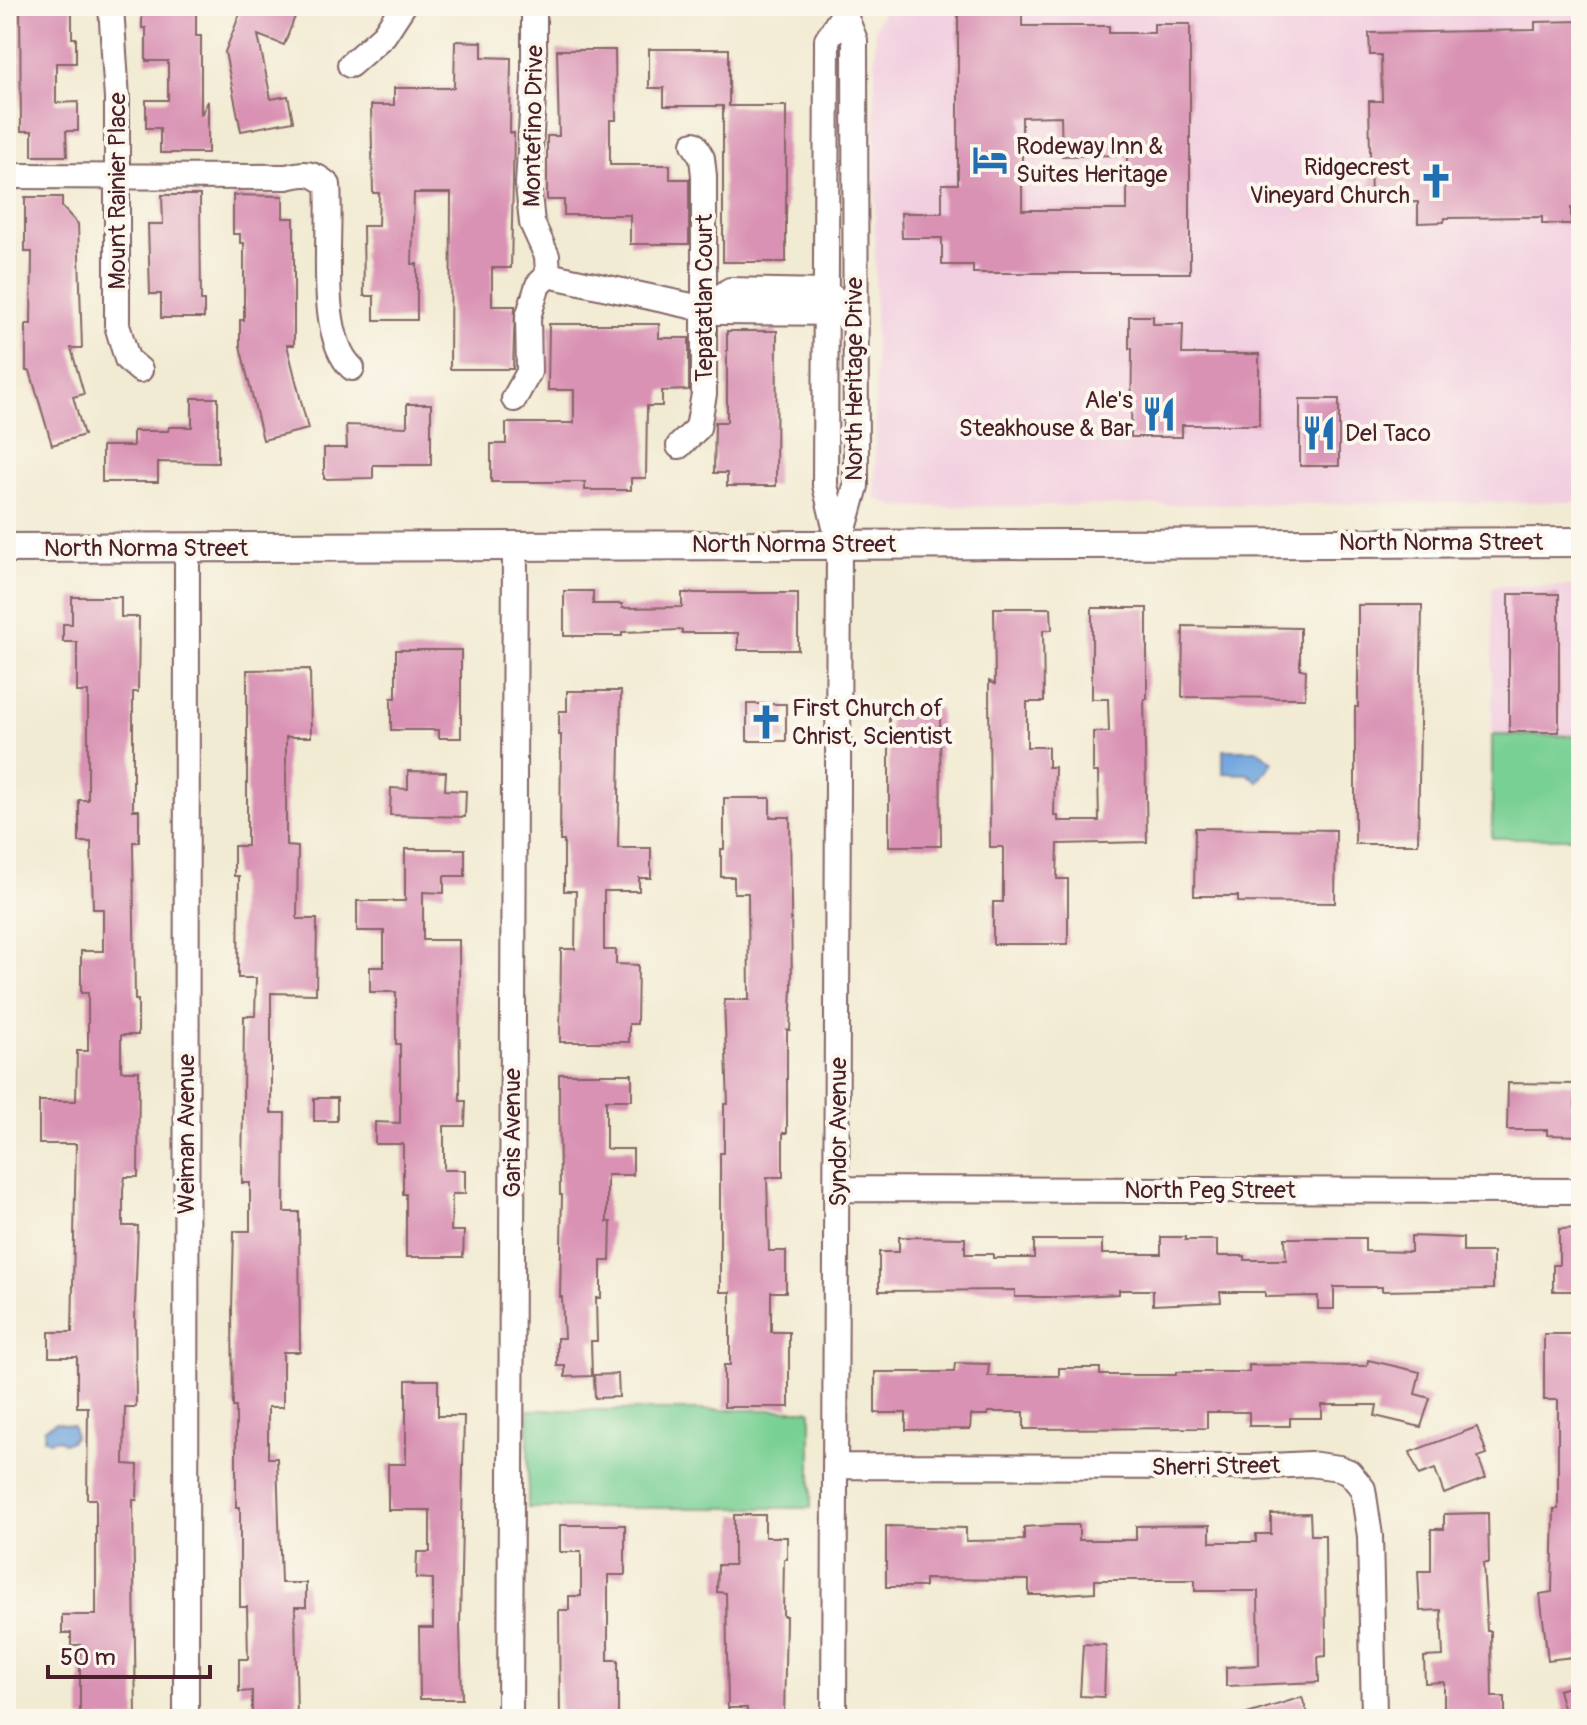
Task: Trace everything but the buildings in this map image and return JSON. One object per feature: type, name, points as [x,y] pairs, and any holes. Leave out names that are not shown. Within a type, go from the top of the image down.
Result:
[{"type":"street","name":"Mount Rainier Place","points":[[111,6],[117,99],[117,325],[127,359],[140,370]]},
{"type":"street","points":[[350,65],[384,35],[403,6]]},
{"type":"street","name":"Montefino Drive","points":[[534,6],[534,80],[528,185],[532,223],[547,256],[548,275]]},
{"type":"street","name":"North Heritage Drive","points":[[839,544],[825,485],[825,302],[827,40],[842,9]]},
{"type":"street","name":"North Heritage Drive","points":[[839,544],[856,486],[855,40],[842,9]]},
{"type":"street","name":"Tepatatlan Court","points":[[679,446],[698,428],[702,412],[704,176],[702,158],[694,144]]},
{"type":"street","points":[[6,176],[287,177],[304,172],[319,177],[328,185],[329,313],[336,346],[352,368]]},
{"type":"street","points":[[514,399],[529,372],[528,317],[538,285],[548,275],[704,309],[730,290],[825,302],[855,313]]},
{"type":"street","name":"North Norma Street","points":[[6,548],[1581,542]]},
{"type":"street","name":"Syndor Avenue","points":[[834,1719],[839,544]]},
{"type":"street","name":"Garis Avenue","points":[[510,1719],[515,546]]},
{"type":"street","name":"Weiman Avenue","points":[[186,1719],[187,548]]},
{"type":"street","name":"North Peg Street","points":[[838,1189],[1581,1191]]},
{"type":"street","name":"Sherri Street","points":[[835,1466],[1253,1467],[1310,1464],[1349,1472],[1363,1489],[1370,1536],[1374,1714]]},
{"type":"shaded area","points":[[885,6],[1581,6],[1581,502],[897,507],[875,498],[875,28]]},
{"type":"shaded area","points":[[1492,586],[1581,586],[1581,838],[1492,838]]},
{"type":"green space","points":[[1492,735],[1581,736],[1581,838],[1492,838]]},
{"type":"green space","points":[[528,1410],[811,1410],[811,1508],[528,1508]]},
{"type":"water","points":[[1223,750],[1257,750],[1273,762],[1258,782],[1248,774],[1223,773]]},
{"type":"water","points":[[56,1422],[73,1426],[75,1436],[69,1442],[44,1438],[45,1428]]},
{"type":"place","name":"Rodeway Inn & Suites Heritage","points":[[990,160]]},
{"type":"place","name":"Ridgecrest Vineyard Church","points":[[1436,181]]},
{"type":"place","name":"Ale's Steakhouse & Bar","points":[[1159,414]]},
{"type":"place","name":"Del Taco","points":[[1319,433]]},
{"type":"place","name":"First Church of Christ, Scientist","points":[[766,722]]}]
